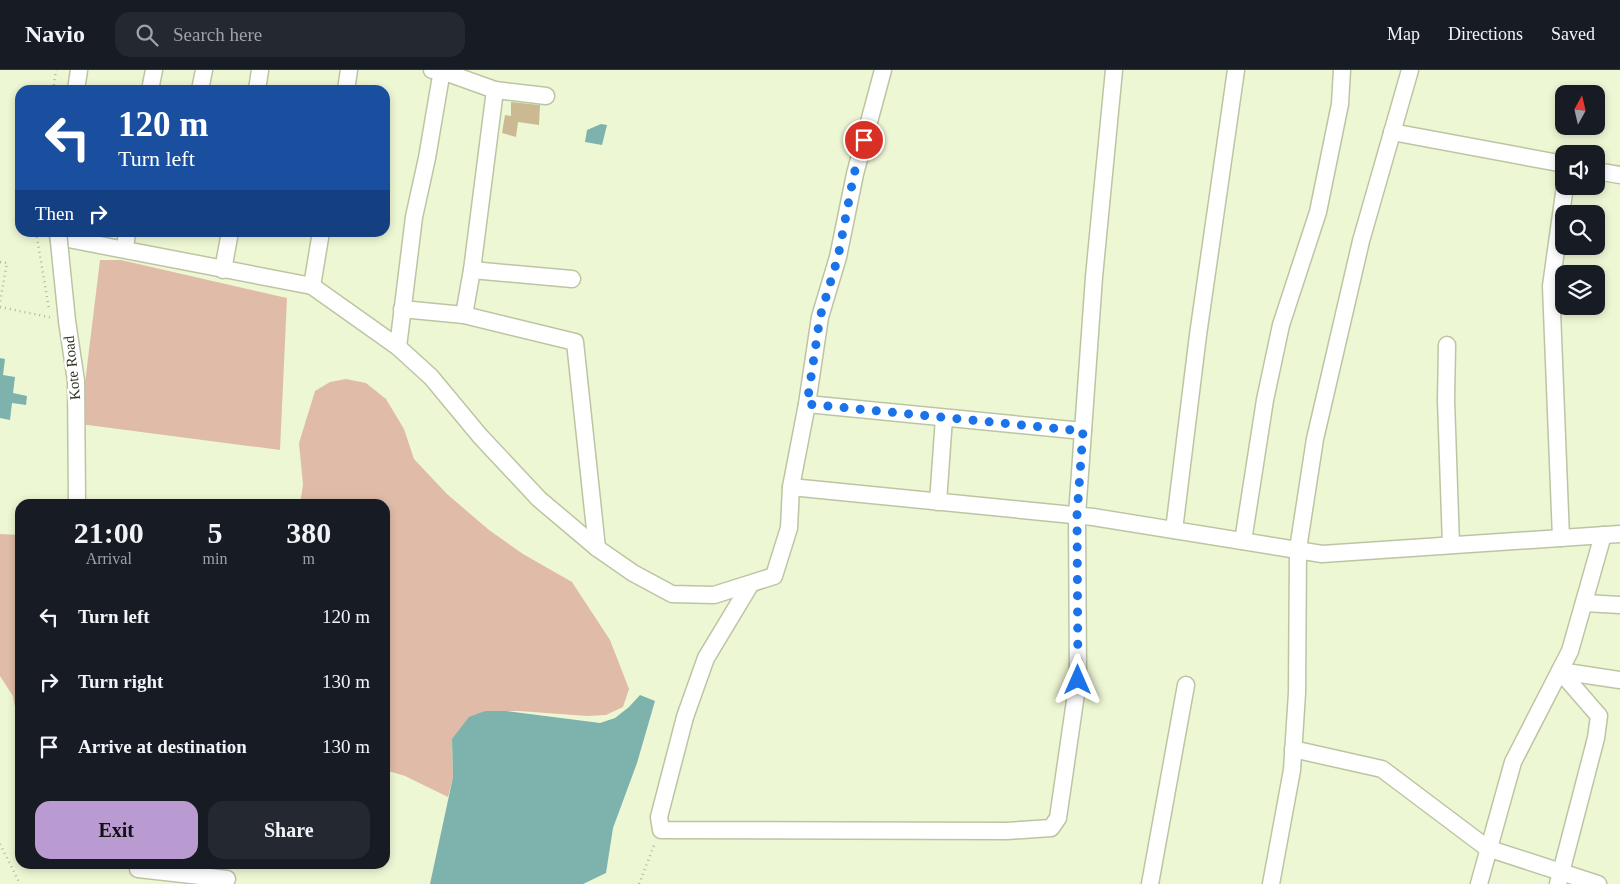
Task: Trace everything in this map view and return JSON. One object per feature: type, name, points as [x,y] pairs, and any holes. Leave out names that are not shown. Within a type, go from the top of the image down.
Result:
[{"type":"street","points":[[77,85],[79,70]]},
{"type":"street","points":[[151,85],[154,70]]},
{"type":"street","points":[[201,85],[204,70]]},
{"type":"street","points":[[258,85],[260,70]]},
{"type":"street","points":[[347,85],[349,70]]},
{"type":"street","points":[[398,347],[414,217],[427,158],[439,70],[495,90],[546,96]]},
{"type":"street","points":[[68,237],[223,270],[312,286],[398,347],[431,377],[480,436],[539,499],[596,548],[633,573],[672,594],[714,595],[774,576],[790,528],[790,487],[807,404],[820,317],[838,257],[854,174],[883,70]]},
{"type":"street","points":[[750,585],[706,658],[685,716],[659,817],[661,830],[1007,831],[1051,828],[1058,818],[1078,680],[1077,515],[1094,277],[1114,70]]},
{"type":"street","points":[[1174,530],[1198,335],[1236,70]]},
{"type":"street","points":[[1243,541],[1265,400],[1281,325],[1318,212],[1340,104],[1342,70]]},
{"type":"street","points":[[1271,884],[1292,770],[1297,693],[1298,549],[1315,440],[1361,241],[1410,70]]},
{"type":"street","points":[[464,315],[472,270],[495,90]]},
{"type":"street","points":[[1392,132],[1555,162]]},
{"type":"street","points":[[1605,172],[1620,175]]},
{"type":"street","points":[[1561,538],[1552,286],[1565,195]]},
{"type":"street","name":"Kote Road","points":[[58,237],[67,321],[76,381],[77,499]]},
{"type":"street","points":[[125,249],[127,237]]},
{"type":"street","points":[[223,270],[229,237]]},
{"type":"street","points":[[312,286],[320,237]]},
{"type":"street","points":[[472,270],[572,279]]},
{"type":"street","points":[[402,309],[464,315],[575,342],[596,548]]},
{"type":"street","points":[[1447,345],[1446,400],[1451,545]]},
{"type":"street","points":[[807,404],[1083,431]]},
{"type":"street","points":[[938,502],[944,418]]},
{"type":"street","points":[[790,487],[1077,515],[1322,554],[1620,534]]},
{"type":"street","points":[[1479,884],[1513,762],[1570,651],[1603,535]]},
{"type":"street","points":[[1584,603],[1620,605]]},
{"type":"street","points":[[1560,671],[1620,680]]},
{"type":"street","points":[[1560,671],[1599,716],[1596,738],[1560,879]]},
{"type":"street","points":[[1150,884],[1186,685]]},
{"type":"street","points":[[1293,749],[1382,769],[1489,848],[1560,879],[1598,884]]},
{"type":"street","points":[[139,872],[227,879]]},
{"type":"path","points":[[54,85],[56,70]]},
{"type":"path","points":[[0,262],[7,263],[0,302]]},
{"type":"path","points":[[0,307],[67,321]]},
{"type":"path","points":[[639,884],[661,830]]},
{"type":"path","points":[[0,844],[20,884]]},
{"type":"shaded area","points":[[100,260],[121,260],[287,298],[280,450],[80,424]]},
{"type":"shaded area","points":[[346,379],[366,383],[386,399],[404,429],[414,459],[447,494],[489,530],[523,554],[572,582],[610,640],[629,689],[623,707],[606,715],[587,716],[519,711],[485,711],[452,739],[453,777],[448,797],[405,776],[390,772],[390,499],[301,499],[303,485],[299,443],[315,391],[330,382]]},
{"type":"shaded area","points":[[0,534],[15,535],[15,707],[13,696],[0,676]]},
{"type":"water","points":[[601,124],[607,125],[602,145],[585,142],[587,130]]},
{"type":"water","points":[[0,358],[5,359],[3,375],[15,377],[13,393],[27,396],[26,405],[12,403],[10,420],[0,418]]},
{"type":"water","points":[[640,695],[655,701],[637,763],[613,828],[606,873],[583,884],[430,884],[453,777],[452,739],[469,717],[485,711],[506,711],[600,723],[615,718]]},
{"type":"building","points":[[511,102],[540,105],[539,125],[518,122],[516,137],[502,133],[505,115],[511,116]]},
{"type":"route","points":[[864,140],[854,174],[838,257],[820,317],[807,404],[1083,431],[1077,515],[1078,680]]}]
